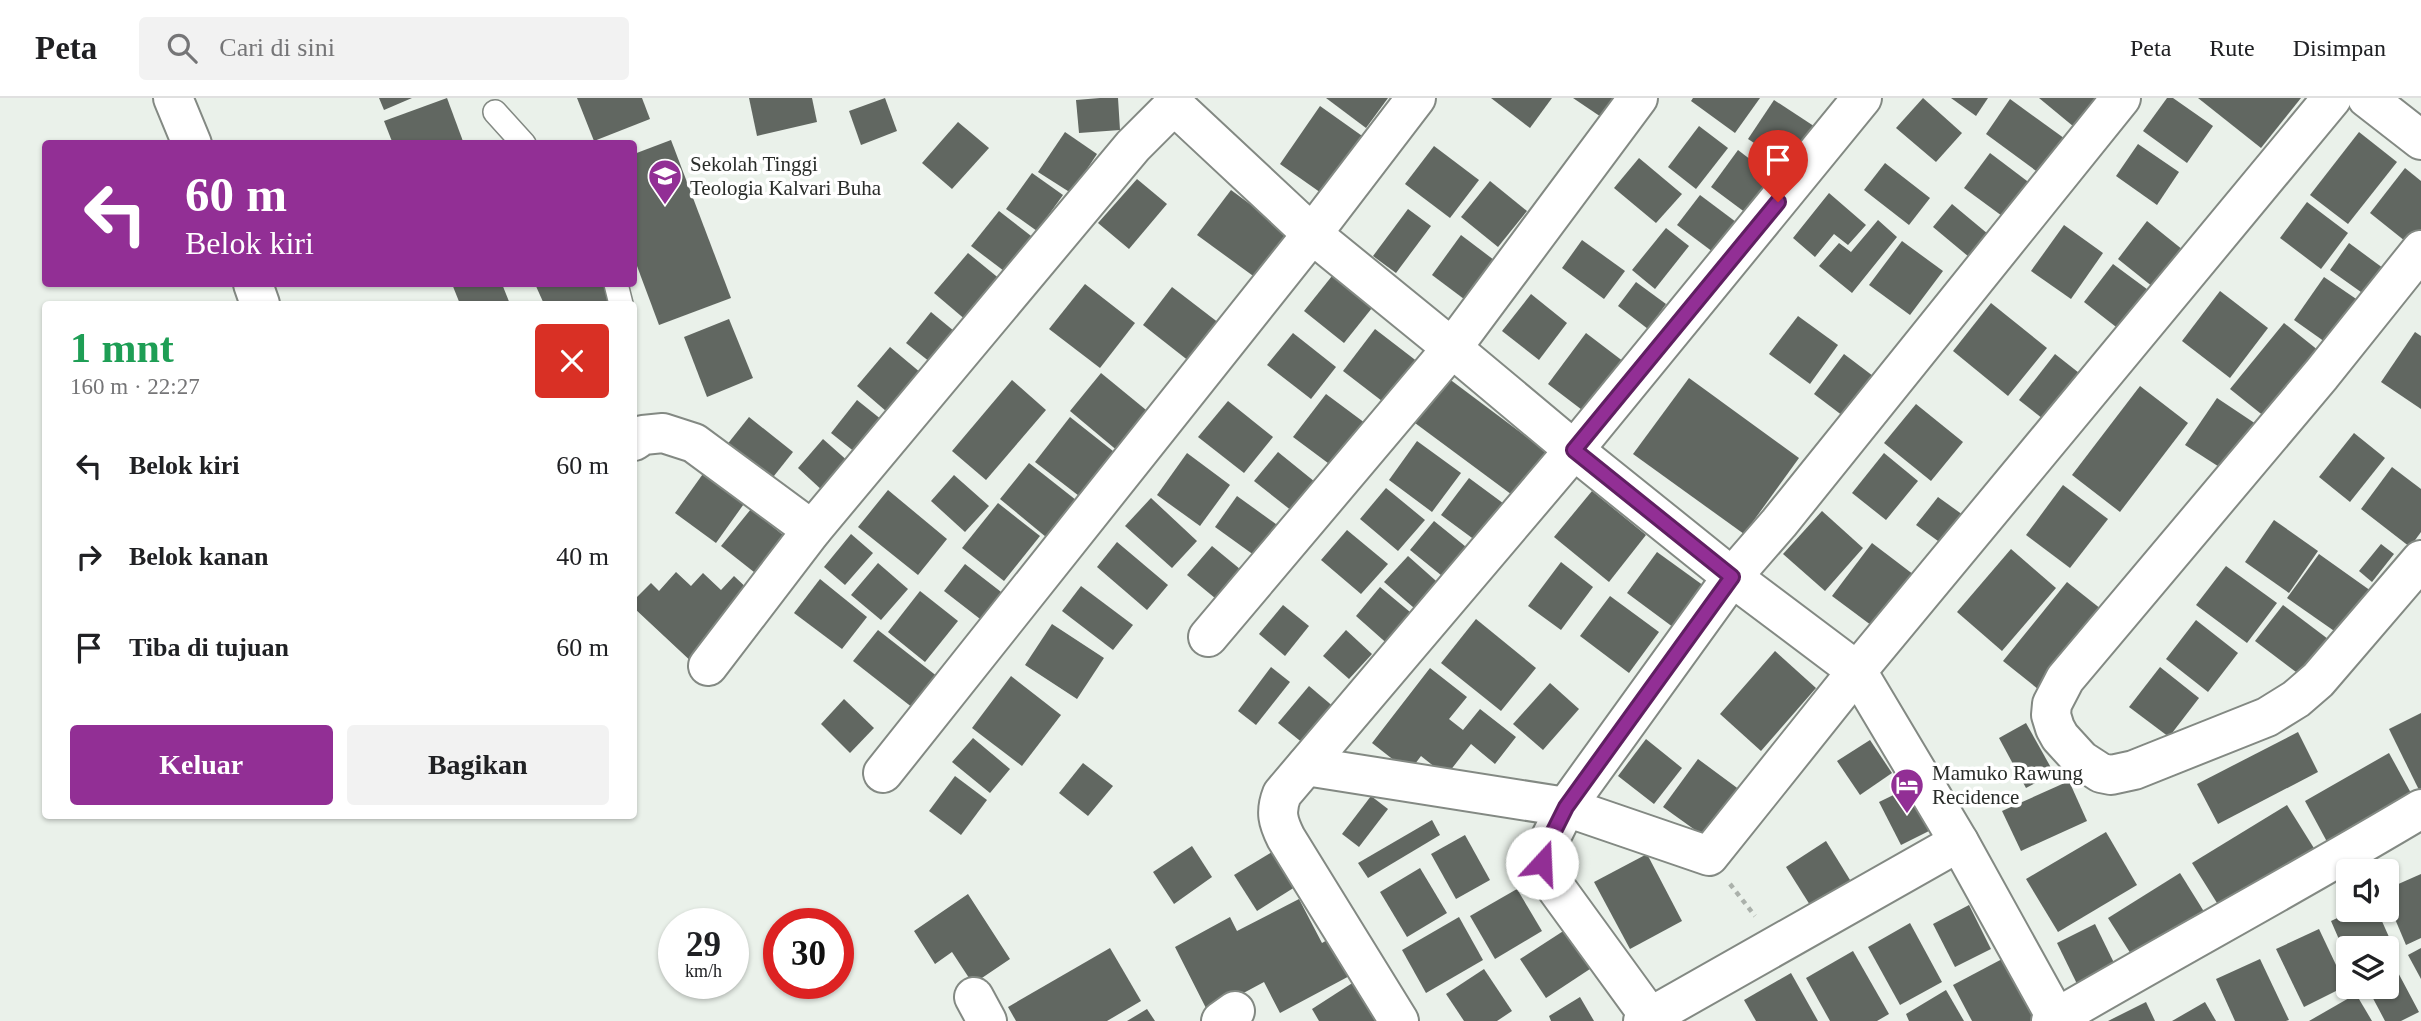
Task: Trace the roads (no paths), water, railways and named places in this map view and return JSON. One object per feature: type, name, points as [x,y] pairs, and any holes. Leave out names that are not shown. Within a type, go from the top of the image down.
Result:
[{"type":"street","points":[[173,98],[190,140]]},
{"type":"street","points":[[883,773],[1312,234],[1416,98]]},
{"type":"street","points":[[1208,637],[1452,348],[1638,98]]},
{"type":"street","points":[[1399,1021],[1286,838],[1278,822],[1277,808],[1282,794],[1574,450],[1863,98]]},
{"type":"street","points":[[1959,842],[1647,1019],[1546,874],[1542,863],[1543,853],[1566,807],[1732,577],[1788,513],[2121,98]]},
{"type":"street","points":[[1306,766],[1566,807],[1709,856],[1857,671],[2332,98]]},
{"type":"street","points":[[2367,98],[2421,139]]},
{"type":"street","points":[[708,666],[812,530],[1171,101],[1312,234],[1732,577],[1857,671],[1959,842],[2055,1020],[2421,809]]},
{"type":"street","points":[[2421,250],[2321,375],[2066,679],[2052,704],[2051,715],[2055,728],[2081,760],[2101,773],[2110,775],[2134,770],[2267,717],[2296,699],[2318,680],[2421,560]]},
{"type":"street","points":[[637,430],[663,433],[694,443],[812,530]]},
{"type":"lane","points":[[495,112],[520,140]]},
{"type":"place","name":"Sekolah Tinggi Teologia Kalvari Buha","points":[[665,206]]},
{"type":"place","name":"Mamuko Rawung Recidence","points":[[1907,815]]}]
